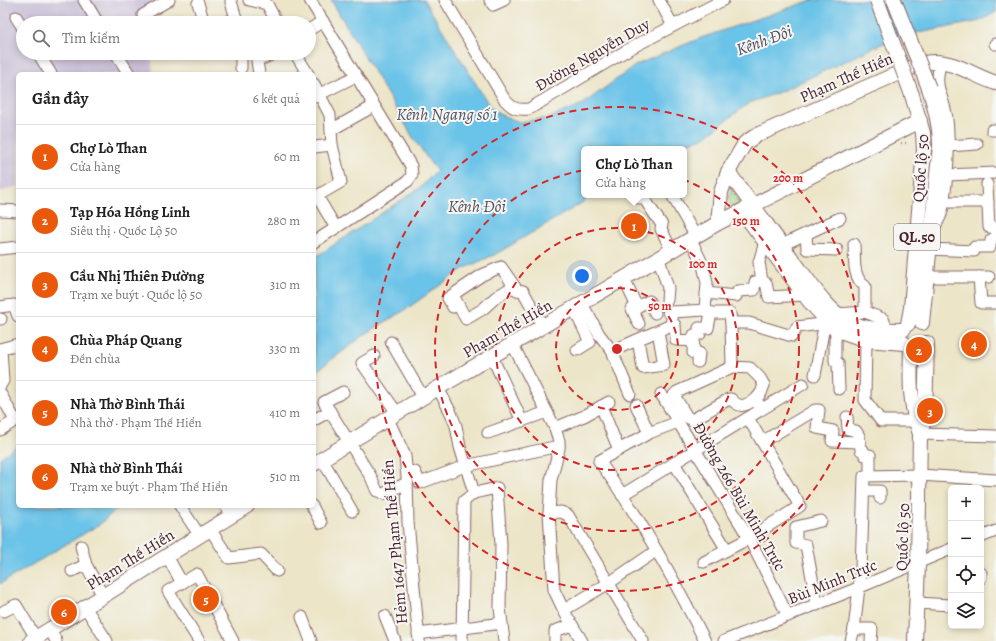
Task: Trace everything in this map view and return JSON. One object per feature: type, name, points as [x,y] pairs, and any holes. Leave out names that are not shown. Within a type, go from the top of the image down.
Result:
[{"type":"main road","name":"Quốc lộ 50","points":[[877,0],[912,95],[923,133],[924,150],[911,308],[910,394],[918,428],[920,476],[915,641]]},
{"type":"main road","name":"Quốc lộ 50","points":[[894,0],[929,88],[940,131],[937,181],[926,277],[911,331]]},
{"type":"main road","name":"Phạm Thế Hiển","points":[[718,223],[721,192],[728,172],[745,143],[757,135],[915,66],[926,63],[942,62],[996,83]]},
{"type":"main road","name":"Phạm Thế Hiển","points":[[318,462],[438,388],[578,307],[718,223],[920,121]]},
{"type":"main road","points":[[728,172],[765,242],[834,322],[866,340],[911,331]]},
{"type":"main road","points":[[748,208],[782,245],[812,297]]},
{"type":"main road","points":[[834,322],[854,324],[864,327],[911,331]]},
{"type":"main road","name":"QL.50","points":[[911,331],[925,325],[929,331],[927,343]]},
{"type":"main road","points":[[911,331],[920,348],[927,343]]},
{"type":"main road","name":"Quốc lộ 50","points":[[918,428],[924,423],[925,417],[927,343]]},
{"type":"main road","name":"Phạm Thế Hiển","points":[[34,640],[53,635],[86,607],[205,533],[230,510]]},
{"type":"street","points":[[84,0],[94,16]]},
{"type":"street","points":[[143,16],[169,0]]},
{"type":"street","points":[[231,0],[235,16]]},
{"type":"street","points":[[249,0],[267,4],[273,16]]},
{"type":"street","points":[[310,0],[411,166],[412,175],[408,181],[316,241]]},
{"type":"street","name":"Đường Nguyễn Duy","points":[[445,0],[505,100],[518,110],[529,109],[629,49],[724,0]]},
{"type":"street","points":[[492,2],[504,0]]},
{"type":"street","points":[[659,0],[673,26]]},
{"type":"street","points":[[198,3],[202,16]]},
{"type":"street","points":[[316,26],[323,21]]},
{"type":"street","points":[[42,60],[50,72]]},
{"type":"street","points":[[120,60],[128,72]]},
{"type":"street","points":[[241,60],[241,68]]},
{"type":"street","points":[[257,60],[259,72]]},
{"type":"street","points":[[299,60],[307,72]]},
{"type":"street","points":[[931,235],[933,228],[940,220],[944,202],[948,146],[947,118],[937,84],[942,62]]},
{"type":"street","points":[[336,228],[316,196],[342,182],[332,145],[330,115],[317,96],[356,76]]},
{"type":"street","points":[[331,130],[374,106]]},
{"type":"street","points":[[948,146],[977,144]]},
{"type":"street","points":[[316,147],[332,145]]},
{"type":"street","points":[[946,174],[996,173]]},
{"type":"street","points":[[987,184],[989,228],[996,228]]},
{"type":"street","points":[[644,198],[662,225],[661,229],[672,251]]},
{"type":"street","points":[[673,198],[693,239],[703,265],[707,282],[706,293],[708,328],[699,328],[700,334],[694,335],[693,353],[699,353],[698,362]]},
{"type":"street","points":[[944,202],[988,202]]},
{"type":"street","points":[[0,210],[16,211]]},
{"type":"street","points":[[782,245],[840,218]]},
{"type":"street","points":[[806,234],[807,249],[837,250]]},
{"type":"street","points":[[929,249],[974,250],[975,247],[990,247],[990,240],[996,236]]},
{"type":"street","points":[[762,281],[759,262],[765,242]]},
{"type":"street","points":[[854,244],[858,282],[865,286],[865,312]]},
{"type":"street","points":[[0,249],[16,247]]},
{"type":"street","points":[[659,258],[671,287],[667,300]]},
{"type":"street","points":[[453,307],[448,298],[482,275],[501,267],[517,290],[523,291],[543,327]]},
{"type":"street","points":[[926,277],[984,277],[981,303],[996,303]]},
{"type":"street","points":[[624,279],[637,307]]},
{"type":"street","points":[[706,293],[736,296],[738,291],[754,290],[755,282],[762,281],[766,282],[769,297],[812,297]]},
{"type":"street","points":[[453,294],[466,319],[483,309],[496,297],[514,286]]},
{"type":"street","points":[[639,324],[632,309],[649,301],[655,313]]},
{"type":"street","points":[[0,307],[14,304],[16,310]]},
{"type":"street","points":[[577,350],[590,342],[578,307]]},
{"type":"street","points":[[578,307],[612,351],[630,394]]},
{"type":"street","points":[[671,325],[670,312],[708,311],[730,313],[732,366]]},
{"type":"street","points":[[731,323],[749,323],[792,336],[797,327],[834,322],[865,312],[882,319],[887,329]]},
{"type":"street","points":[[815,375],[823,332],[834,322]]},
{"type":"street","points":[[834,322],[834,361],[838,363],[839,389]]},
{"type":"street","points":[[612,351],[671,325]]},
{"type":"street","points":[[671,325],[675,325],[676,340],[694,341]]},
{"type":"street","points":[[638,340],[643,368],[664,365],[658,331]]},
{"type":"street","points":[[866,340],[865,400],[881,421],[918,428],[996,436]]},
{"type":"street","points":[[391,342],[423,397]]},
{"type":"street","points":[[0,386],[3,381],[0,349],[16,345]]},
{"type":"street","points":[[513,345],[556,428],[559,446],[551,480],[549,513],[554,590],[582,641]]},
{"type":"street","name":"Hẻm 1647 Phạm Thế Hiển","points":[[374,356],[362,363],[393,416],[405,456],[408,522],[419,638]]},
{"type":"street","points":[[492,357],[522,421]]},
{"type":"street","points":[[679,417],[674,395],[675,393],[732,366],[750,368],[764,384],[761,393],[756,399],[748,404],[743,406],[735,404],[731,399],[729,399],[692,420],[679,417],[599,461],[622,494],[656,551],[705,641]]},
{"type":"street","points":[[622,494],[803,384]]},
{"type":"street","points":[[438,388],[451,413],[465,466],[474,492]]},
{"type":"street","points":[[344,392],[324,402],[380,493],[407,483]]},
{"type":"street","points":[[0,393],[16,417]]},
{"type":"street","name":"Đường 266 Bùi Minh Trực","points":[[661,394],[679,417],[695,450],[748,538],[788,616]]},
{"type":"street","points":[[756,399],[761,409]]},
{"type":"street","points":[[556,428],[584,416],[605,404],[619,450]]},
{"type":"street","points":[[636,405],[649,433]]},
{"type":"street","points":[[762,442],[816,410],[819,410],[817,428],[833,431],[832,441],[860,442]]},
{"type":"street","points":[[316,419],[330,411]]},
{"type":"street","points":[[488,433],[547,412]]},
{"type":"street","points":[[847,417],[848,429],[856,431],[859,436],[861,450],[863,450],[865,455],[870,455],[870,476]]},
{"type":"street","points":[[704,562],[748,538],[800,506],[748,418]]},
{"type":"street","points":[[0,430],[16,420]]},
{"type":"street","points":[[406,471],[415,472],[420,483],[465,466],[559,446]]},
{"type":"street","points":[[318,462],[352,511]]},
{"type":"street","points":[[674,463],[727,550]]},
{"type":"street","points":[[851,641],[854,629],[861,571],[864,476],[920,476],[996,480]]},
{"type":"street","points":[[462,641],[464,501],[474,492],[497,488],[501,544],[500,608],[504,641]]},
{"type":"street","points":[[864,491],[880,491],[880,498]]},
{"type":"street","points":[[182,508],[229,558],[261,554],[278,571]]},
{"type":"street","points":[[313,508],[321,523]]},
{"type":"street","points":[[549,513],[560,512],[568,515],[643,641]]},
{"type":"street","points":[[817,604],[806,545],[796,543],[796,527],[821,522]]},
{"type":"street","points":[[984,536],[996,531]]},
{"type":"street","points":[[81,546],[86,565],[103,596]]},
{"type":"street","name":"Bùi Minh Trực","points":[[730,640],[948,550]]},
{"type":"street","points":[[564,610],[609,584],[656,551]]},
{"type":"street","points":[[167,556],[182,583]]},
{"type":"street","points":[[72,571],[86,565]]},
{"type":"street","points":[[199,641],[168,591],[197,574],[233,641]]},
{"type":"street","points":[[916,603],[948,605]]},
{"type":"street","points":[[4,611],[16,605],[34,640]]},
{"type":"street","points":[[86,607],[107,641]]},
{"type":"street","points":[[386,616],[395,641]]},
{"type":"street","points":[[302,617],[311,641]]},
{"type":"street","points":[[419,638],[461,628],[502,623]]},
{"type":"street","points":[[555,641],[555,631],[572,625]]},
{"type":"street","points":[[854,629],[872,628],[870,641]]},
{"type":"shaded area","points":[[0,0],[152,0],[154,3],[138,16],[16,16],[16,60],[151,60],[153,71],[16,72],[16,187],[0,192]]},
{"type":"green space","points":[[732,188],[746,202],[731,209],[728,198]]},
{"type":"water","name":"Kênh Đôi","points":[[331,0],[424,0],[489,105],[499,114],[519,122],[549,118],[583,104],[636,65],[701,38],[812,0],[996,0],[996,12],[980,21],[924,32],[903,34],[777,93],[749,103],[703,138],[675,146],[581,146],[581,198],[588,198],[585,201],[496,254],[463,269],[405,310],[367,333],[316,371],[316,257],[421,187],[437,170],[414,139]]},
{"type":"water","points":[[16,446],[16,508],[118,508],[100,524],[0,584],[0,458]]},
{"type":"place","name":"Chợ Lò Than","points":[[634,226]]},
{"type":"place","name":"Chùa Pháp Quang","points":[[974,344]]},
{"type":"place","name":"Tạp Hóa Hồng Linh","points":[[919,350]]},
{"type":"place","name":"Cầu Nhị Thiên Đường","points":[[930,411]]},
{"type":"place","name":"Nhà Thờ Bình Thái","points":[[206,599]]},
{"type":"place","name":"Nhà thờ Bình Thái","points":[[64,612]]},
{"type":"water label","name":"Kênh Ngang số 1","points":[[447,114]]}]
